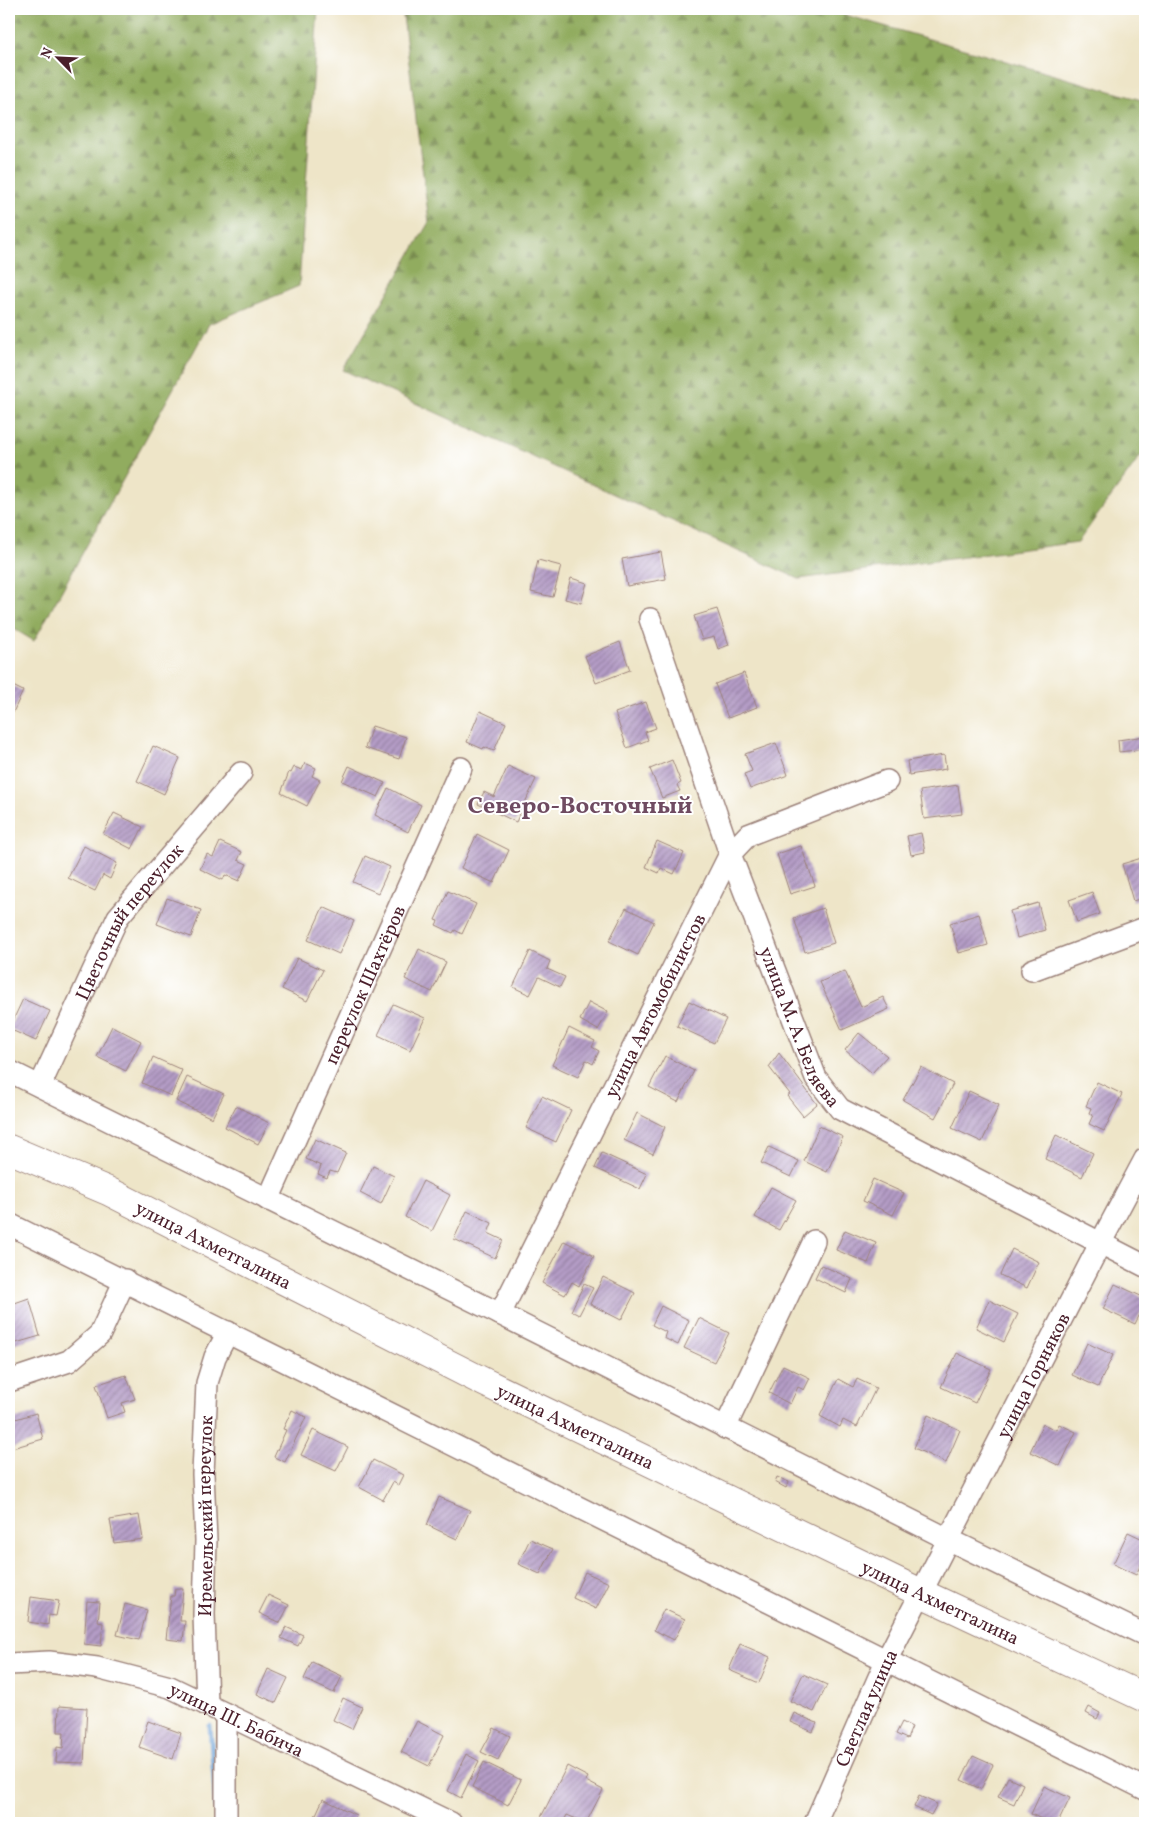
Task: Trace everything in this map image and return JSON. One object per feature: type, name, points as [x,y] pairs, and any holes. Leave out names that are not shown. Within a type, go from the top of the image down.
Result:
[{"type":"main road","name":"улица Ахметгалина","points":[[9,1149],[108,1191],[484,1382],[921,1593],[1145,1698]]},
{"type":"street","name":"улица М. А. Беляева","points":[[650,619],[730,854],[816,1078],[840,1109],[1145,1266]]},
{"type":"street","name":"переулок Шахтёров","points":[[268,1200],[461,768]]},
{"type":"street","name":"Цветочный переулок","points":[[40,1086],[118,917],[241,773]]},
{"type":"street","name":"улица Автомобилистов","points":[[500,1314],[730,854],[748,835],[887,781]]},
{"type":"street","points":[[1032,970],[1145,928]]},
{"type":"street","points":[[9,1071],[1145,1636]]},
{"type":"street","name":"улица Горняков","points":[[921,1593],[1145,1160]]},
{"type":"street","points":[[9,1224],[125,1280],[1145,1789]]},
{"type":"street","points":[[724,1428],[814,1241]]},
{"type":"street","points":[[9,1380],[69,1361],[100,1334],[125,1280]]},
{"type":"street","name":"Иремельский переулок","points":[[206,1705],[204,1614],[206,1540],[203,1474],[207,1383],[215,1357],[228,1332]]},
{"type":"street","name":"Светлая улица","points":[[815,1823],[886,1661],[921,1593]]},
{"type":"street","name":"улица Ш. Бабича","points":[[9,1664],[50,1662],[97,1668],[170,1687],[451,1823]]},
{"type":"street","points":[[226,1714],[226,1823]]},
{"type":"green space","points":[[9,9],[318,9],[299,286],[209,324],[34,641],[9,626]]},
{"type":"green space","points":[[415,9],[825,9],[1145,101],[1145,450],[1078,542],[799,579],[343,370],[429,222],[403,16]]},
{"type":"building","points":[[661,552],[666,579],[627,586],[622,559]]},
{"type":"building","points":[[538,560],[561,566],[553,597],[531,592]]},
{"type":"building","points":[[571,578],[587,583],[581,603],[565,599]]},
{"type":"building","points":[[717,609],[729,645],[718,649],[714,637],[702,640],[694,616]]},
{"type":"building","points":[[620,642],[630,670],[596,683],[585,656]]},
{"type":"building","points":[[744,673],[757,707],[728,718],[715,684]]},
{"type":"building","points":[[9,684],[23,691],[9,721]]},
{"type":"building","points":[[646,702],[656,728],[645,732],[648,740],[627,748],[615,713]]},
{"type":"building","points":[[480,711],[506,723],[494,751],[484,747],[483,749],[467,742]]},
{"type":"building","points":[[372,726],[406,737],[399,759],[365,748]]},
{"type":"building","points":[[1145,736],[1145,749],[1119,752],[1118,740]]},
{"type":"building","points":[[776,743],[788,775],[750,789],[744,774],[752,771],[745,754]]},
{"type":"building","points":[[153,746],[180,758],[164,794],[137,781]]},
{"type":"building","points":[[944,755],[946,769],[909,775],[907,761]]},
{"type":"building","points":[[672,760],[681,783],[677,785],[680,791],[662,798],[650,769]]},
{"type":"building","points":[[305,763],[316,768],[312,776],[320,780],[307,806],[281,793],[289,772],[291,773],[294,767],[302,770]]},
{"type":"building","points":[[349,766],[385,783],[378,797],[342,781]]},
{"type":"building","points":[[508,766],[536,779],[516,822],[478,804],[484,792],[494,797]]},
{"type":"building","points":[[958,785],[962,814],[924,819],[920,791]]},
{"type":"building","points":[[388,788],[421,805],[408,832],[375,815]]},
{"type":"building","points":[[114,813],[143,827],[132,849],[103,834]]},
{"type":"building","points":[[921,833],[925,852],[911,855],[907,836]]},
{"type":"building","points":[[477,834],[509,850],[494,883],[461,868]]},
{"type":"building","points":[[657,841],[684,853],[674,874],[661,868],[659,873],[646,867]]},
{"type":"building","points":[[220,842],[242,852],[238,860],[247,864],[239,881],[225,875],[223,880],[200,869],[207,854],[213,857]]},
{"type":"building","points":[[84,846],[117,863],[110,879],[103,875],[95,891],[68,878]]},
{"type":"building","points":[[801,846],[815,886],[790,894],[777,854]]},
{"type":"building","points":[[365,856],[390,867],[378,893],[353,882]]},
{"type":"building","points":[[1145,857],[1145,897],[1133,901],[1122,864]]},
{"type":"building","points":[[448,891],[476,904],[462,934],[455,930],[453,933],[436,925],[438,921],[435,920]]},
{"type":"building","points":[[1092,892],[1100,914],[1077,922],[1069,900]]},
{"type":"building","points":[[167,898],[201,910],[191,937],[157,924]]},
{"type":"building","points":[[1038,903],[1045,930],[1017,938],[1010,911]]},
{"type":"building","points":[[323,907],[354,921],[339,954],[308,940]]},
{"type":"building","points":[[626,908],[654,922],[638,955],[609,941]]},
{"type":"building","points":[[823,908],[834,943],[805,952],[794,918]]},
{"type":"building","points":[[979,914],[988,945],[959,953],[950,923]]},
{"type":"building","points":[[419,949],[446,962],[432,992],[405,979]]},
{"type":"building","points":[[530,951],[550,961],[547,969],[565,977],[560,987],[539,977],[530,995],[513,987]]},
{"type":"building","points":[[297,958],[323,970],[307,1001],[282,989]]},
{"type":"building","points":[[845,971],[861,1007],[883,997],[889,1009],[842,1030],[820,982]]},
{"type":"building","points":[[23,999],[50,1011],[36,1041],[9,1029]]},
{"type":"building","points":[[689,1001],[726,1019],[714,1043],[677,1026]]},
{"type":"building","points":[[589,1002],[608,1012],[598,1030],[580,1020]]},
{"type":"building","points":[[393,1004],[425,1018],[410,1050],[378,1035]]},
{"type":"building","points":[[112,1026],[141,1041],[126,1071],[97,1057]]},
{"type":"building","points":[[569,1028],[595,1041],[592,1047],[599,1051],[593,1064],[586,1060],[578,1077],[552,1065]]},
{"type":"building","points":[[859,1033],[887,1056],[872,1073],[845,1050]]},
{"type":"building","points":[[779,1053],[817,1104],[803,1116],[787,1096],[790,1094],[769,1067]]},
{"type":"building","points":[[665,1056],[694,1071],[678,1102],[649,1087]]},
{"type":"building","points":[[153,1057],[182,1070],[171,1096],[142,1083]]},
{"type":"building","points":[[921,1067],[953,1084],[935,1118],[903,1100]]},
{"type":"building","points":[[187,1077],[224,1094],[212,1118],[176,1101]]},
{"type":"building","points":[[1097,1082],[1122,1094],[1104,1131],[1089,1124],[1093,1115],[1089,1113],[1091,1108],[1086,1106]]},
{"type":"building","points":[[969,1091],[999,1105],[982,1142],[952,1128]]},
{"type":"building","points":[[542,1096],[571,1110],[556,1142],[526,1128]]},
{"type":"building","points":[[236,1106],[269,1123],[258,1144],[225,1127]]},
{"type":"building","points":[[637,1113],[665,1127],[653,1154],[624,1140]]},
{"type":"building","points":[[819,1126],[843,1137],[827,1172],[804,1161]]},
{"type":"building","points":[[1056,1135],[1093,1153],[1082,1177],[1045,1159]]},
{"type":"building","points":[[315,1139],[346,1153],[337,1173],[330,1171],[327,1178],[318,1174],[321,1166],[306,1159]]},
{"type":"building","points":[[769,1147],[799,1161],[791,1177],[761,1163]]},
{"type":"building","points":[[602,1153],[647,1174],[640,1189],[595,1168]]},
{"type":"building","points":[[373,1166],[394,1176],[381,1204],[360,1193]]},
{"type":"building","points":[[873,1179],[904,1193],[893,1215],[863,1201]]},
{"type":"building","points":[[423,1181],[450,1195],[432,1231],[405,1217]]},
{"type":"building","points":[[771,1187],[796,1200],[779,1230],[755,1217]]},
{"type":"building","points":[[467,1211],[492,1223],[488,1233],[503,1240],[495,1258],[454,1239]]},
{"type":"building","points":[[845,1230],[876,1243],[868,1263],[836,1250]]},
{"type":"building","points":[[564,1241],[594,1256],[579,1286],[572,1282],[565,1295],[542,1283]]},
{"type":"building","points":[[1012,1249],[1039,1262],[1027,1288],[1000,1275]]},
{"type":"building","points":[[821,1265],[852,1279],[846,1293],[815,1278]]},
{"type":"building","points":[[603,1277],[635,1293],[621,1320],[590,1304]]},
{"type":"building","points":[[584,1284],[593,1288],[579,1315],[571,1311]]},
{"type":"building","points":[[1115,1284],[1145,1298],[1145,1304],[1135,1324],[1103,1309]]},
{"type":"building","points":[[29,1298],[40,1336],[9,1345],[9,1305]]},
{"type":"building","points":[[989,1300],[1018,1314],[1004,1342],[976,1328]]},
{"type":"building","points":[[661,1306],[689,1320],[678,1345],[664,1338],[666,1332],[652,1325]]},
{"type":"building","points":[[699,1318],[729,1333],[714,1362],[684,1348]]},
{"type":"building","points":[[1087,1343],[1113,1355],[1098,1387],[1072,1375]]},
{"type":"building","points":[[957,1353],[991,1369],[975,1403],[941,1387]]},
{"type":"building","points":[[783,1365],[810,1378],[804,1390],[798,1387],[790,1404],[769,1393]]},
{"type":"building","points":[[126,1375],[135,1399],[122,1403],[125,1412],[107,1418],[96,1385]]},
{"type":"building","points":[[838,1379],[853,1387],[857,1379],[876,1388],[857,1427],[843,1420],[840,1427],[820,1416]]},
{"type":"building","points":[[292,1410],[306,1417],[285,1462],[274,1457],[286,1430],[283,1429]]},
{"type":"building","points":[[36,1413],[43,1439],[9,1449],[9,1421]]},
{"type":"building","points":[[928,1415],[960,1430],[946,1463],[914,1448]]},
{"type":"building","points":[[1043,1424],[1056,1430],[1059,1424],[1076,1432],[1060,1466],[1030,1452]]},
{"type":"building","points":[[313,1430],[348,1447],[336,1471],[301,1455]]},
{"type":"building","points":[[373,1460],[403,1475],[398,1485],[393,1482],[383,1500],[359,1487]]},
{"type":"building","points":[[777,1477],[789,1482],[786,1488],[775,1482]]},
{"type":"building","points":[[439,1497],[470,1510],[457,1539],[427,1525]]},
{"type":"building","points":[[139,1515],[143,1539],[114,1543],[110,1520]]},
{"type":"building","points":[[1128,1532],[1145,1540],[1145,1555],[1136,1575],[1113,1564]]},
{"type":"building","points":[[530,1539],[553,1549],[540,1574],[518,1564]]},
{"type":"building","points":[[585,1572],[609,1583],[596,1609],[573,1598]]},
{"type":"building","points":[[175,1589],[183,1589],[180,1621],[185,1621],[183,1641],[166,1639],[171,1596],[174,1596]]},
{"type":"building","points":[[268,1595],[289,1605],[280,1623],[259,1613]]},
{"type":"building","points":[[31,1597],[59,1601],[56,1616],[49,1615],[48,1625],[28,1622]]},
{"type":"building","points":[[87,1601],[100,1602],[98,1622],[103,1623],[101,1646],[84,1644]]},
{"type":"building","points":[[125,1604],[147,1610],[139,1640],[117,1635]]},
{"type":"building","points":[[664,1609],[685,1619],[674,1640],[654,1630]]},
{"type":"building","points":[[286,1627],[303,1635],[298,1646],[281,1638]]},
{"type":"building","points":[[740,1644],[770,1657],[759,1683],[729,1670]]},
{"type":"building","points":[[312,1662],[342,1676],[334,1693],[304,1679]]},
{"type":"building","points":[[268,1669],[288,1678],[276,1703],[257,1694]]},
{"type":"building","points":[[803,1674],[827,1685],[814,1712],[790,1701]]},
{"type":"building","points":[[343,1698],[362,1707],[352,1729],[333,1720]]},
{"type":"building","points":[[59,1706],[87,1708],[84,1763],[56,1762],[57,1747],[63,1748],[64,1732],[58,1732]]},
{"type":"building","points":[[1089,1707],[1100,1713],[1097,1719],[1086,1713]]},
{"type":"building","points":[[794,1713],[817,1723],[813,1732],[790,1722]]},
{"type":"building","points":[[148,1721],[181,1733],[173,1759],[139,1747]]},
{"type":"building","points":[[417,1721],[444,1735],[429,1766],[401,1752]]},
{"type":"building","points":[[902,1722],[912,1727],[907,1739],[896,1734]]},
{"type":"building","points":[[494,1728],[510,1736],[498,1760],[481,1752]]},
{"type":"building","points":[[466,1754],[479,1761],[461,1798],[448,1791]]},
{"type":"building","points":[[973,1756],[993,1765],[981,1789],[961,1780]]},
{"type":"building","points":[[484,1762],[521,1780],[508,1805],[472,1787]]},
{"type":"building","points":[[567,1766],[588,1777],[586,1781],[603,1790],[586,1823],[567,1815],[563,1823],[538,1823]]},
{"type":"building","points":[[1008,1777],[1023,1784],[1014,1804],[998,1797]]},
{"type":"building","points":[[1044,1786],[1070,1798],[1058,1823],[1050,1823],[1031,1814]]},
{"type":"building","points":[[919,1796],[937,1804],[931,1815],[914,1807]]},
{"type":"building","points":[[323,1799],[356,1815],[352,1823],[312,1823]]},
{"type":"building","points":[[895,1819],[904,1823],[893,1823]]},
{"type":"waterway","points":[[210,1726],[216,1808]]},
{"type":"district","name":"Северо-Восточный","points":[[580,805]]}]
